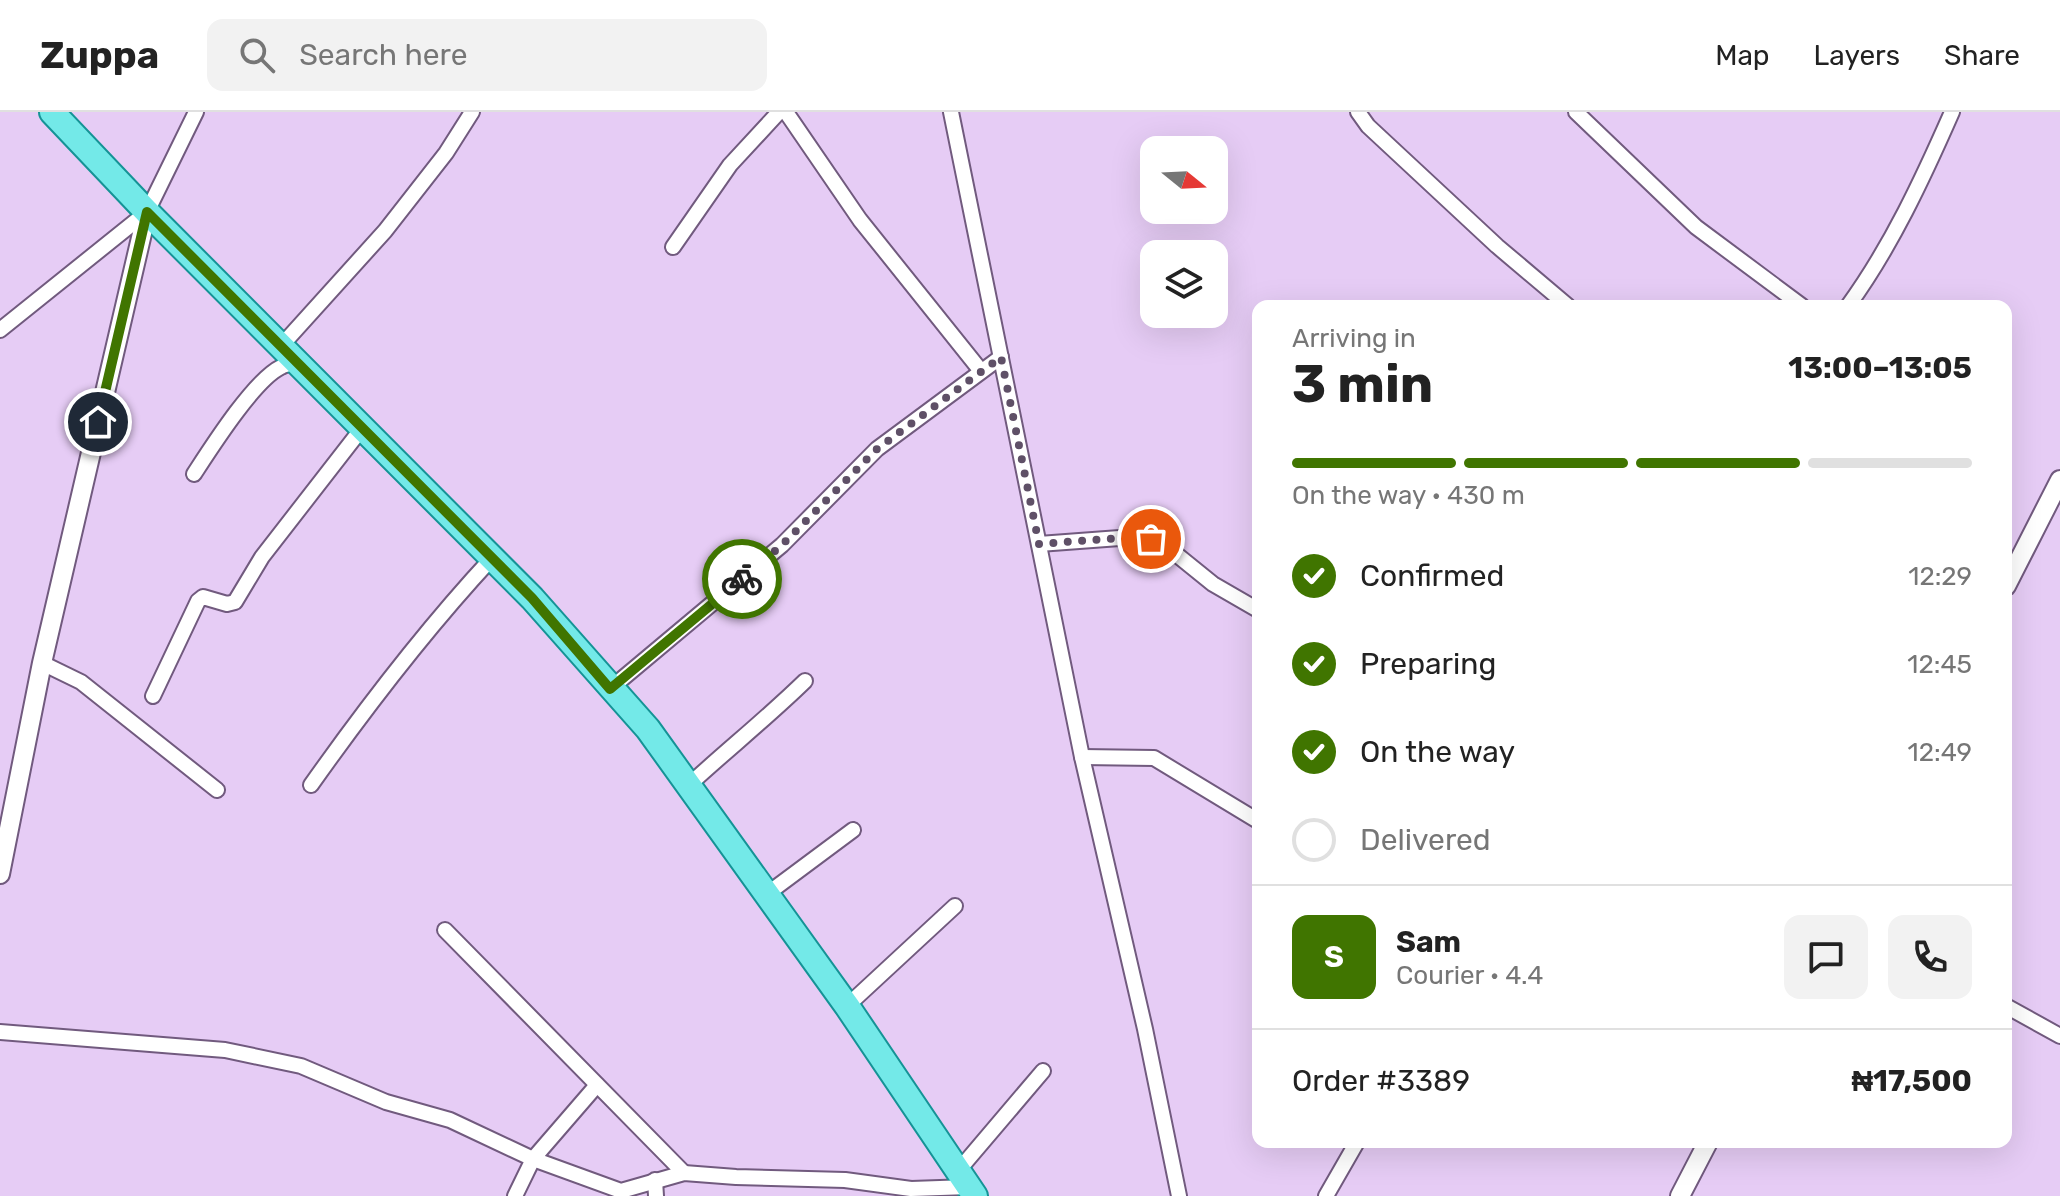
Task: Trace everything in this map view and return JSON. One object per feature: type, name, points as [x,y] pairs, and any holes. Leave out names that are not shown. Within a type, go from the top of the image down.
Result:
[{"type":"main road","points":[[52,112],[147,212],[532,598],[648,729],[847,1006],[967,1185]]},
{"type":"street","points":[[0,874],[42,663],[147,212],[196,112]]},
{"type":"street","points":[[282,345],[385,231],[446,153],[472,112]]},
{"type":"street","points":[[673,247],[730,165],[779,112]]},
{"type":"street","points":[[786,112],[860,220],[981,371]]},
{"type":"street","points":[[951,112],[1082,757],[1145,1029],[1179,1196]]},
{"type":"street","points":[[1358,112],[1368,126],[1497,246],[1561,300]]},
{"type":"street","points":[[1368,126],[1377,112]]},
{"type":"street","points":[[1576,112],[1696,227],[1794,300]]},
{"type":"street","points":[[1853,300],[1906,209],[1952,112]]},
{"type":"street","points":[[0,330],[147,212]]},
{"type":"street","points":[[610,689],[782,545],[877,449],[1001,357]]},
{"type":"street","points":[[194,474],[263,383],[283,366],[299,362]]},
{"type":"street","points":[[153,696],[198,601],[203,597],[227,604],[235,602],[262,557],[363,427]]},
{"type":"street","points":[[2012,574],[2060,480]]},
{"type":"street","points":[[1039,544],[1133,537],[1151,539],[1166,546],[1213,584],[1252,607]]},
{"type":"street","points":[[311,785],[359,718],[452,601],[492,558]]},
{"type":"street","points":[[42,663],[91,690],[217,790]]},
{"type":"street","points":[[689,785],[805,681]]},
{"type":"street","points":[[1082,757],[1154,758],[1252,817]]},
{"type":"street","points":[[767,894],[853,830]]},
{"type":"street","points":[[847,1006],[955,906]]},
{"type":"street","points":[[445,930],[684,1173]]},
{"type":"street","points":[[2012,1009],[2060,1036]]},
{"type":"street","points":[[0,1032],[225,1050],[301,1066],[386,1102],[450,1120],[533,1159],[621,1191],[684,1173],[845,1180],[911,1189],[967,1185],[1043,1071]]},
{"type":"street","points":[[515,1196],[533,1159],[597,1085]]},
{"type":"street","points":[[1326,1196],[1354,1148]]},
{"type":"street","points":[[1680,1196],[1705,1148]]},
{"type":"street","points":[[655,1180],[656,1196]]},
{"type":"way so far","points":[[742,579],[782,545],[877,449],[1001,357],[1039,544],[1133,537],[1151,539]]},
{"type":"route","points":[[98,422],[147,212],[532,598],[610,689],[742,579]]}]
